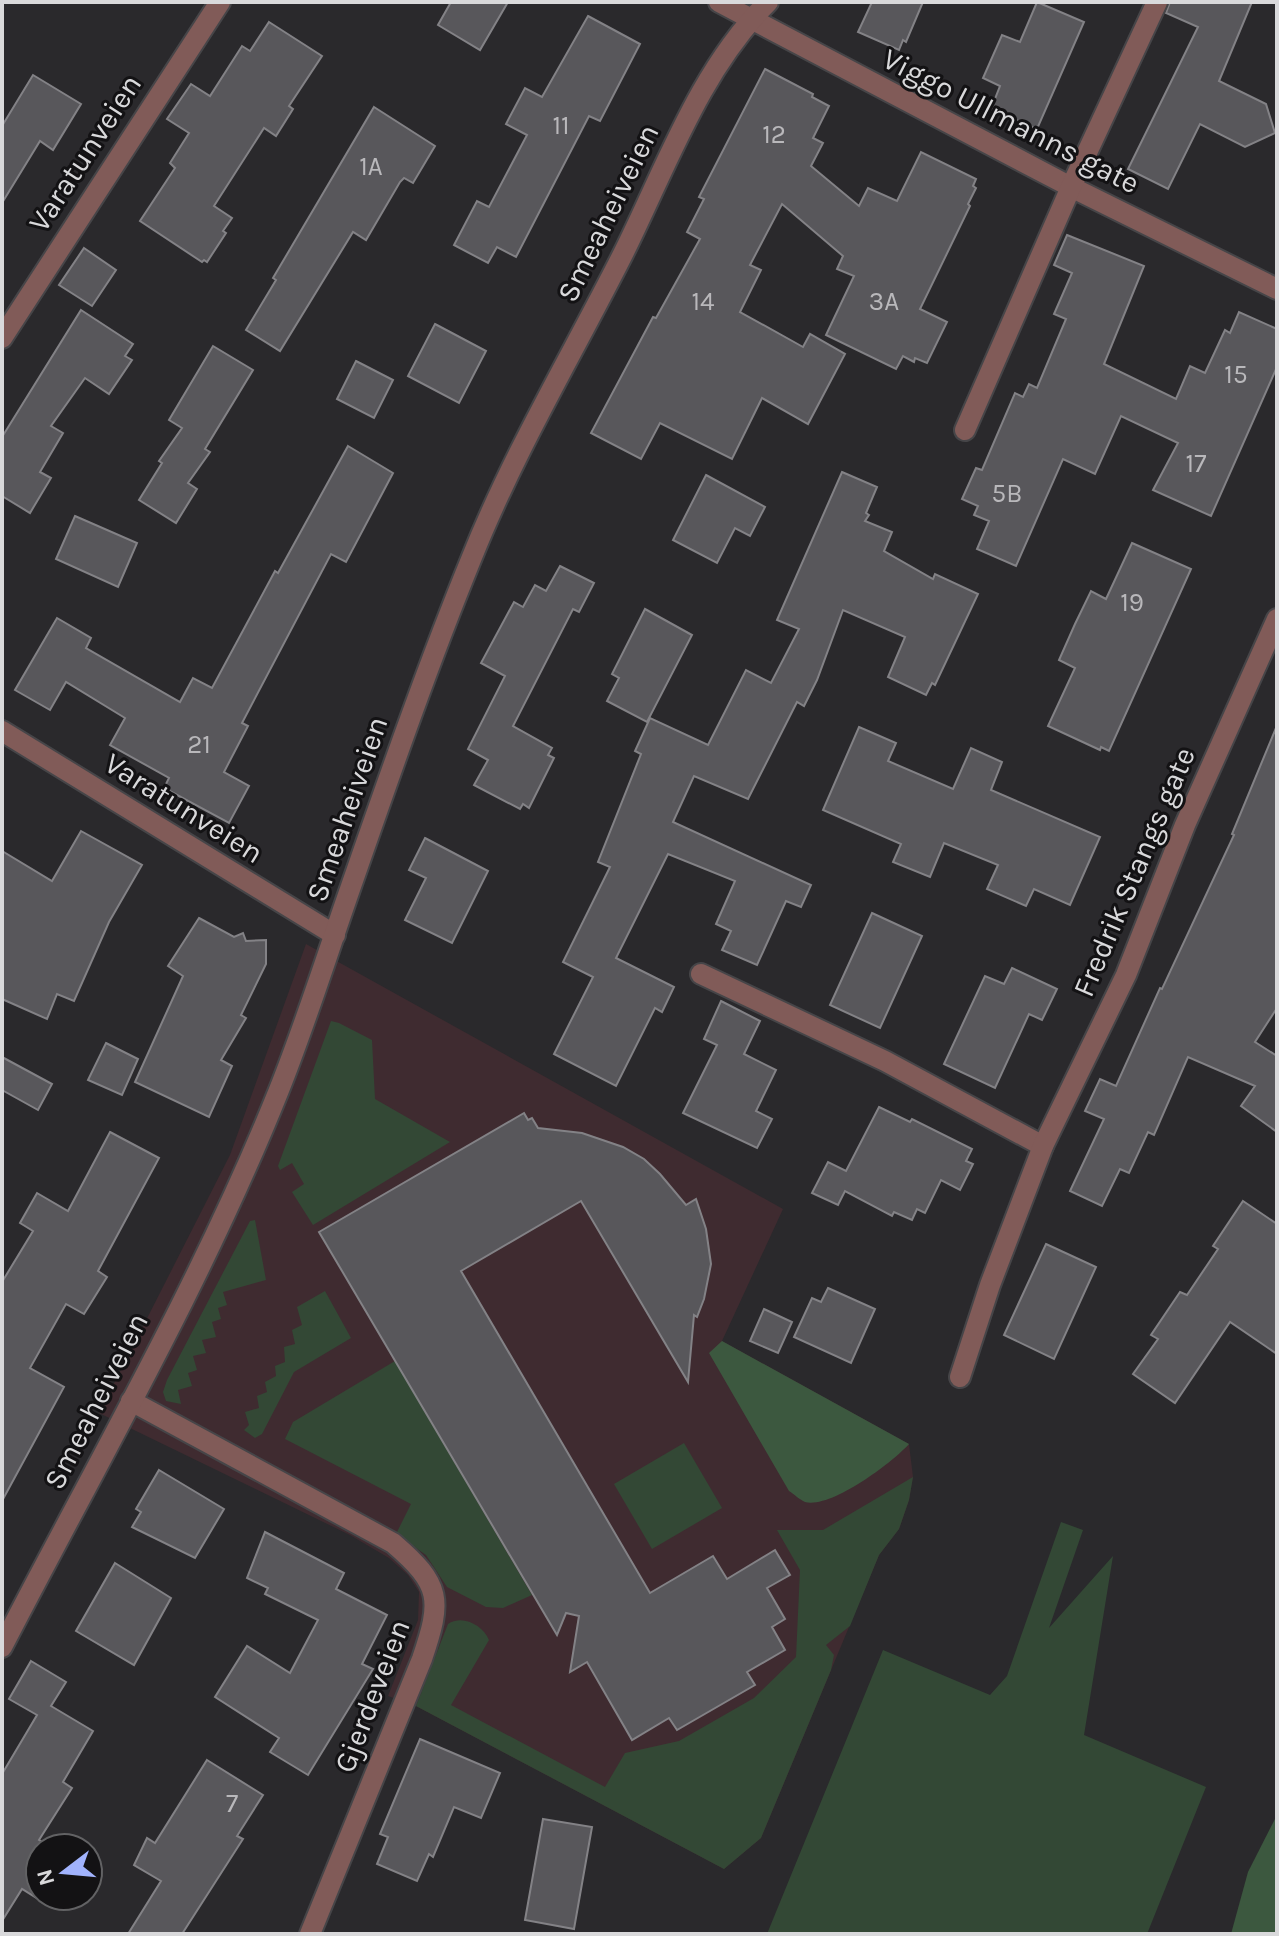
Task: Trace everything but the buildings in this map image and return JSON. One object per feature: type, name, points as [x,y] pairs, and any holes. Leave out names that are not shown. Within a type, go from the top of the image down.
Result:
[{"type":"street","name":"Varatunveien","points":[[2,338],[220,2]]},
{"type":"street","name":"Viggo Ullmanns gate","points":[[719,2],[1071,187],[1277,289]]},
{"type":"street","name":"Smeaheiveien","points":[[2,1647],[131,1401],[246,1170],[281,1086],[420,691],[502,489],[624,251],[689,115],[751,19],[768,2]]},
{"type":"street","points":[[965,430],[1071,187],[1157,2]]},
{"type":"street","name":"Fredrik Stangs gate","points":[[960,1377],[990,1285],[1043,1146],[1126,975],[1185,825],[1277,619]]},
{"type":"street","name":"Varatunveien","points":[[2,731],[335,935]]},
{"type":"street","points":[[701,974],[885,1061],[1043,1146]]},
{"type":"street","name":"Gjerdeveien","points":[[131,1401],[393,1543],[429,1579],[436,1600],[434,1625],[310,1934]]},
{"type":"shaded area","points":[[306,944],[783,1209],[722,1341],[909,1444],[913,1477],[899,1529],[879,1555],[761,1838],[724,1869],[416,1706],[388,1696],[418,1620],[419,1592],[408,1575],[389,1558],[350,1535],[99,1413],[230,1155]]},
{"type":"green space","points":[[331,1021],[372,1040],[375,1099],[450,1142],[313,1225],[292,1192],[304,1184],[292,1163],[280,1170],[278,1166]]},
{"type":"green space","points":[[255,1220],[266,1280],[223,1292],[227,1305],[218,1308],[221,1319],[212,1322],[216,1337],[202,1340],[206,1353],[193,1356],[197,1370],[188,1373],[192,1386],[178,1390],[181,1404],[166,1401],[163,1392],[167,1380],[250,1221]]},
{"type":"green space","points":[[325,1291],[351,1338],[294,1372],[262,1434],[255,1438],[244,1430],[249,1425],[245,1412],[259,1408],[257,1396],[267,1392],[265,1382],[276,1376],[275,1366],[285,1362],[284,1347],[295,1344],[292,1330],[302,1325],[297,1307]]},
{"type":"green space","points":[[722,1341],[909,1444],[890,1462],[845,1491],[816,1502],[803,1501],[789,1491],[709,1353]]},
{"type":"green space","points":[[395,1361],[532,1595],[503,1608],[486,1607],[447,1587],[426,1555],[396,1534],[411,1504],[285,1439],[293,1422]]},
{"type":"green space","points":[[684,1443],[722,1508],[652,1549],[614,1484]]},
{"type":"green space","points":[[913,1477],[899,1529],[879,1555],[850,1626],[826,1645],[834,1655],[831,1670],[761,1838],[724,1869],[416,1706],[448,1624],[459,1620],[472,1623],[489,1640],[451,1705],[605,1787],[625,1753],[679,1741],[754,1698],[796,1657],[800,1570],[777,1530],[823,1530]]},
{"type":"green space","points":[[1061,1522],[1083,1530],[1049,1628],[1113,1556],[1084,1735],[1206,1787],[1147,1934],[767,1934],[883,1650],[990,1695],[1007,1676]]},
{"type":"green space","points":[[1277,1815],[1277,1934],[1231,1934],[1248,1872]]}]
